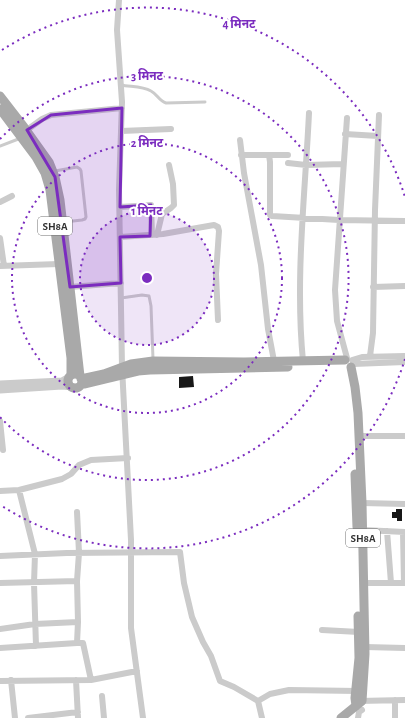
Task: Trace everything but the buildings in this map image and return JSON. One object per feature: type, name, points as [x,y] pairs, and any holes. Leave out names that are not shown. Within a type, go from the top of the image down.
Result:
[{"type":"main road","name":"SH8A","points":[[0,96],[26,134],[36,157],[49,172],[50,190],[58,222],[70,287],[76,380]]},
{"type":"main road","name":"SH8A","points":[[0,109],[3,118],[26,134]]},
{"type":"main road","name":"SH8A","points":[[58,222],[59,264],[71,362],[76,380]]},
{"type":"main road","points":[[76,380],[97,382],[137,362],[153,361],[303,361],[348,363]]},
{"type":"main road","name":"SH8A","points":[[348,363],[355,387],[360,436],[365,647],[359,705]]},
{"type":"main road","name":"SH8A","points":[[348,363],[353,414],[360,691]]},
{"type":"main road","points":[[123,370],[138,371],[168,369],[311,367],[348,363]]},
{"type":"main road","points":[[341,718],[359,705]]},
{"type":"street","points":[[119,0],[117,30],[122,108],[120,207],[121,298],[131,552],[131,628],[143,718]]},
{"type":"street","points":[[26,134],[42,119],[51,115],[122,108]]},
{"type":"street","points":[[303,361],[299,293],[309,113]]},
{"type":"street","points":[[370,356],[373,333],[373,286],[379,115]]},
{"type":"street","points":[[347,118],[339,220],[336,298],[337,322],[348,363]]},
{"type":"street","points":[[121,131],[171,129]]},
{"type":"street","points":[[345,134],[378,136]]},
{"type":"street","points":[[240,140],[244,173],[261,265],[268,329],[274,361]]},
{"type":"street","points":[[241,155],[288,155]]},
{"type":"street","points":[[269,155],[270,215],[272,216],[339,220],[405,221]]},
{"type":"street","points":[[288,163],[306,165],[343,164]]},
{"type":"street","points":[[155,235],[162,214],[174,205],[173,184],[169,165]]},
{"type":"street","points":[[0,202],[12,196]]},
{"type":"street","points":[[120,207],[151,205],[155,235]]},
{"type":"street","points":[[120,237],[155,235],[214,226],[218,227],[216,274],[218,320]]},
{"type":"street","points":[[0,238],[2,266],[59,264]]},
{"type":"street","points":[[70,287],[121,283]]},
{"type":"street","points":[[373,286],[405,286]]},
{"type":"street","points":[[348,363],[358,357],[405,356]]},
{"type":"street","points":[[348,363],[405,362]]},
{"type":"street","points":[[0,384],[76,380]]},
{"type":"street","points":[[0,390],[62,386],[76,380]]},
{"type":"street","points":[[0,421],[3,450]]},
{"type":"street","points":[[360,436],[405,436]]},
{"type":"street","points":[[0,491],[19,490],[62,479],[71,474],[79,465],[91,460],[128,458]]},
{"type":"street","points":[[19,490],[35,554],[34,583],[36,646]]},
{"type":"street","points":[[362,503],[405,504]]},
{"type":"street","points":[[76,643],[78,622],[77,581],[79,553],[77,512]]},
{"type":"street","points":[[363,530],[404,532],[404,583],[364,583]]},
{"type":"street","points":[[387,531],[391,583]]},
{"type":"street","points":[[0,556],[79,553],[180,552],[184,583],[192,617],[211,656],[220,681],[234,686],[258,701],[262,718]]},
{"type":"street","points":[[0,583],[77,581]]},
{"type":"street","points":[[0,629],[35,624],[78,622]]},
{"type":"street","points":[[322,630],[358,632]]},
{"type":"street","points":[[0,648],[84,643],[90,680]]},
{"type":"street","points":[[365,647],[405,648]]},
{"type":"street","points":[[0,680],[90,680],[137,671]]},
{"type":"street","points":[[11,680],[15,718]]},
{"type":"street","points":[[28,718],[78,715],[76,680]]},
{"type":"street","points":[[258,701],[270,694],[289,690],[360,691]]},
{"type":"street","points":[[102,696],[104,718]]},
{"type":"street","points":[[395,700],[395,718]]},
{"type":"street","points":[[358,718],[359,705],[405,700]]},
{"type":"lane","points":[[121,85],[144,88],[151,91],[162,102],[166,103],[205,102]]},
{"type":"lane","points":[[0,146],[26,134]]},
{"type":"lane","points":[[49,172],[77,167],[81,171],[86,217],[82,220],[58,222]]},
{"type":"lane","points":[[121,298],[142,294],[149,296],[153,361]]},
{"type":"highlighted area","points":[[122,108],[120,207],[151,205],[150,236],[120,237],[121,283],[70,287],[55,177],[27,130],[51,115]]}]
